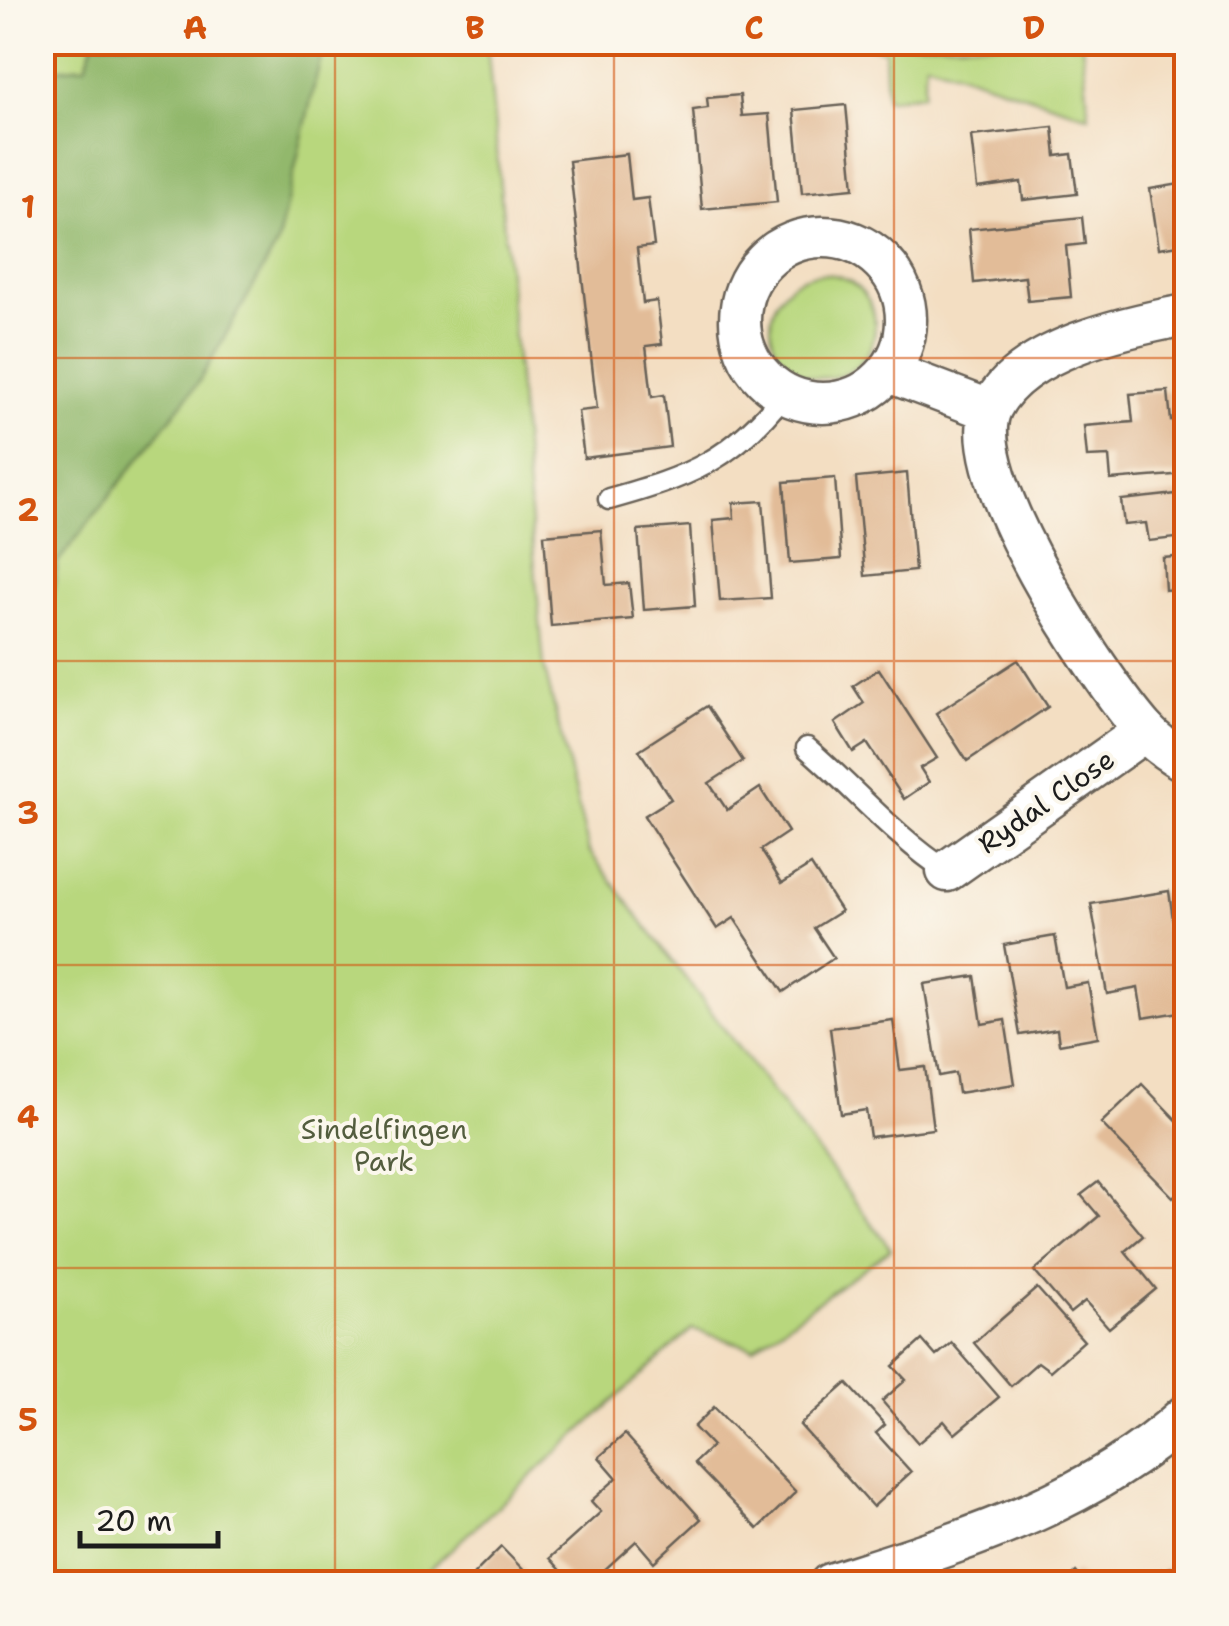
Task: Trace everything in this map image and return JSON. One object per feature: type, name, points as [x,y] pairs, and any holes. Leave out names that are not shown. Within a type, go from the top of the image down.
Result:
[{"type":"street","points":[[824,236],[855,242],[880,258],[899,284],[906,312],[904,341],[889,372],[868,391],[841,402],[811,402],[784,394],[761,376],[746,351],[740,330],[742,301],[754,274],[770,256],[796,241],[824,236]]},
{"type":"street","points":[[1186,315],[1086,341],[1038,362],[1007,384],[990,410],[988,435],[992,468],[1018,535],[1084,648],[1146,731],[1186,762]]},
{"type":"street","points":[[889,372],[990,410]]},
{"type":"street","name":"Rydal Close","points":[[947,871],[1146,731]]},
{"type":"street","points":[[830,1584],[1017,1520],[1110,1475],[1186,1415]]},
{"type":"lane","points":[[609,499],[677,480],[736,446],[784,394]]},
{"type":"lane","points":[[808,748],[854,788],[896,833],[947,871]]},
{"type":"green space","points":[[94,42],[392,43],[322,53],[277,245],[198,383],[58,562],[43,659],[43,70],[85,66]]},
{"type":"green space","points":[[42,43],[94,43],[86,66],[43,70]]},
{"type":"green space","name":"Sindelfingen Park","points":[[394,43],[487,43],[544,666],[589,851],[891,1249],[753,1348],[692,1329],[414,1583],[43,1584],[43,76],[322,53]]},
{"type":"green space","points":[[855,43],[1082,43],[1089,116],[926,62],[923,94],[886,99],[884,50]]},
{"type":"green space","points":[[823,274],[843,278],[866,297],[875,326],[871,346],[852,369],[823,378],[803,374],[780,355],[771,326],[775,306],[794,283]]},
{"type":"building","points":[[740,95],[742,116],[769,114],[777,202],[702,209],[693,110],[708,108],[707,98]]},
{"type":"building","points":[[846,105],[854,188],[802,193],[794,110]]},
{"type":"building","points":[[1053,127],[1056,156],[1072,154],[1077,194],[1023,200],[1021,182],[977,188],[971,136]]},
{"type":"building","points":[[627,154],[632,200],[648,198],[654,246],[637,248],[643,303],[657,301],[662,344],[646,346],[652,397],[664,395],[670,447],[584,458],[578,411],[597,409],[569,161]]},
{"type":"building","points":[[1186,165],[1186,244],[1159,248],[1150,189],[1180,184],[1178,167]]},
{"type":"building","points":[[1082,217],[1085,244],[1066,246],[1071,297],[1028,301],[1025,277],[974,283],[969,229]]},
{"type":"building","points":[[1168,391],[1171,421],[1186,419],[1186,474],[1111,480],[1109,456],[1087,457],[1084,426],[1133,422],[1130,394]]},
{"type":"building","points":[[907,473],[915,571],[865,576],[856,478]]},
{"type":"building","points":[[835,478],[841,559],[790,563],[784,482]]},
{"type":"building","points":[[1186,493],[1186,537],[1149,541],[1146,523],[1124,525],[1121,500]]},
{"type":"building","points":[[763,501],[771,598],[720,601],[713,520],[734,518],[733,503]]},
{"type":"building","points":[[690,526],[695,606],[644,610],[638,530]]},
{"type":"building","points":[[601,530],[606,585],[629,583],[633,619],[551,626],[544,535]]},
{"type":"building","points":[[1186,556],[1186,588],[1165,590],[1163,558]]},
{"type":"building","points":[[1018,660],[1048,707],[967,761],[936,713]]},
{"type":"building","points":[[879,669],[937,758],[920,768],[929,782],[904,799],[867,743],[853,752],[835,723],[864,703],[853,686]]},
{"type":"building","points":[[707,706],[743,761],[709,783],[727,810],[760,788],[788,832],[761,850],[782,883],[811,865],[841,911],[814,928],[834,958],[783,992],[734,918],[717,929],[644,816],[671,799],[639,750]]},
{"type":"building","points":[[1169,891],[1186,1011],[1143,1018],[1138,988],[1107,994],[1091,904]]},
{"type":"building","points":[[1055,936],[1064,987],[1088,983],[1098,1037],[1059,1044],[1057,1029],[1020,1035],[1004,945]]},
{"type":"building","points":[[975,976],[982,1024],[1005,1020],[1015,1084],[958,1093],[955,1073],[939,1076],[924,984]]},
{"type":"building","points":[[893,1020],[900,1070],[925,1067],[933,1129],[870,1137],[866,1110],[841,1114],[830,1028]]},
{"type":"building","points":[[1142,1084],[1186,1130],[1186,1184],[1173,1197],[1101,1123]]},
{"type":"building","points":[[1098,1182],[1143,1236],[1125,1251],[1156,1289],[1109,1328],[1085,1301],[1070,1313],[1034,1271],[1099,1216],[1081,1195]]},
{"type":"building","points":[[1037,1288],[1084,1341],[1050,1371],[1038,1362],[1011,1386],[974,1343]]},
{"type":"building","points":[[922,1340],[936,1356],[952,1343],[999,1397],[955,1434],[944,1421],[918,1443],[882,1401],[906,1380],[893,1366]]},
{"type":"building","points":[[847,1383],[885,1425],[876,1433],[911,1472],[873,1507],[800,1425]]},
{"type":"building","points":[[714,1407],[796,1492],[758,1529],[694,1463],[712,1446],[694,1427]]},
{"type":"building","points":[[625,1434],[701,1519],[654,1562],[636,1541],[589,1584],[573,1584],[550,1558],[601,1512],[591,1501],[617,1478],[599,1457]]},
{"type":"building","points":[[1186,1530],[1186,1584],[1164,1584],[1162,1569],[1181,1566],[1176,1532]]},
{"type":"building","points":[[501,1547],[537,1584],[484,1584],[474,1574]]},
{"type":"building","points":[[1076,1572],[1086,1584],[1063,1584]]}]
